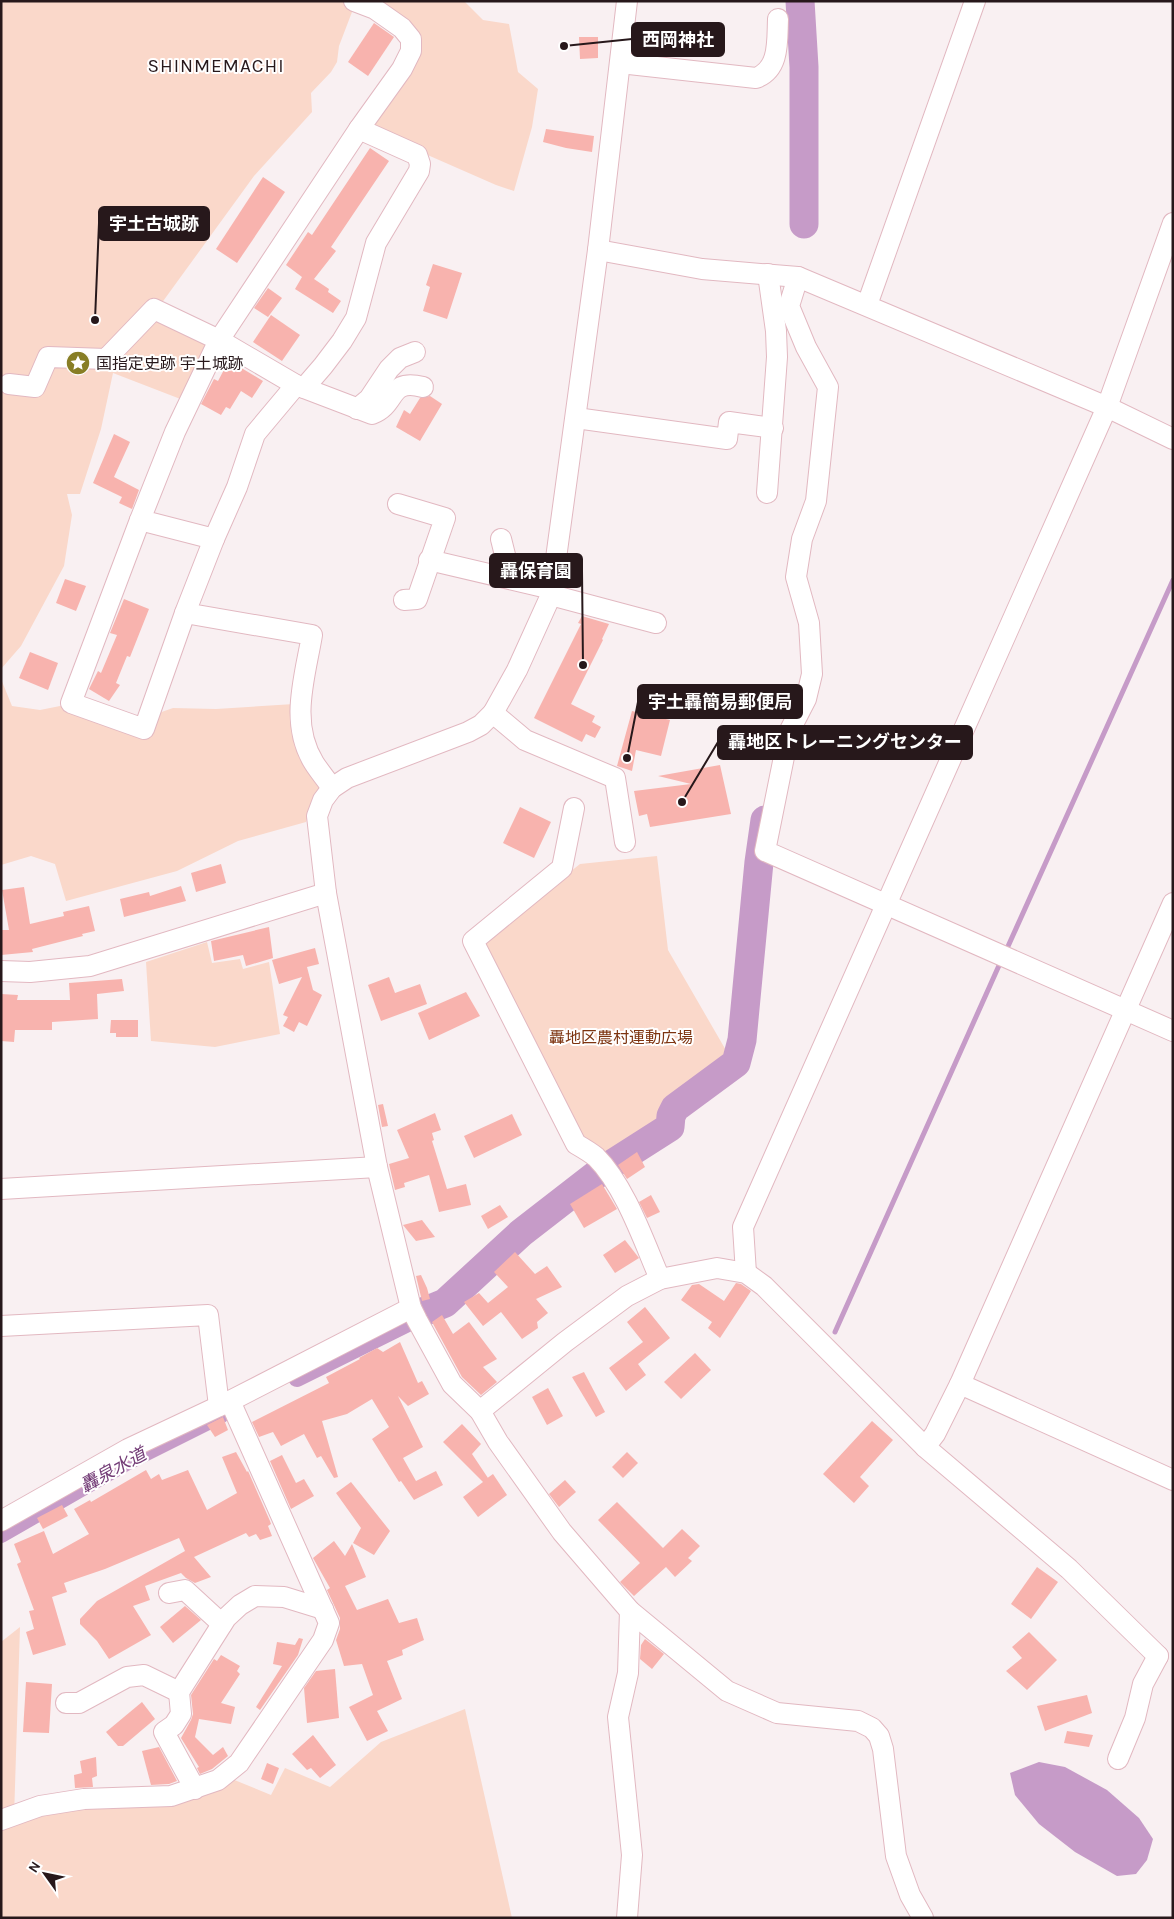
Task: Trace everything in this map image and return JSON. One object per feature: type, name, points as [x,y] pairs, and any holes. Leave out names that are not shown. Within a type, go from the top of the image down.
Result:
[{"type":"street","points":[[354,1],[375,9],[402,28],[411,39],[411,52],[402,69],[359,129],[219,340],[175,432],[71,703],[144,729],[185,613],[237,487],[255,434],[342,341],[356,318],[376,243],[419,171],[420,164],[417,155],[359,129]]},
{"type":"street","points":[[627,1],[598,250],[551,592],[517,670],[493,713],[481,725],[468,732],[346,778],[332,788],[323,800],[317,816],[326,893],[377,1167],[411,1308],[452,1384],[480,1412],[498,1442],[562,1532],[630,1611],[727,1691],[777,1713],[858,1721],[872,1728],[879,1736],[883,1749],[896,1856],[910,1895],[922,1918]]},
{"type":"street","points":[[867,305],[976,1]]},
{"type":"street","points":[[620,63],[756,78],[765,74],[773,64],[776,51],[778,19]]},
{"type":"street","points":[[746,1273],[743,1227],[1107,407],[1173,222]]},
{"type":"street","points":[[598,250],[702,269],[798,277],[1107,407],[1173,439]]},
{"type":"street","points":[[767,493],[777,357],[776,331],[768,274]]},
{"type":"street","points":[[798,277],[789,306],[806,347],[828,388],[816,501],[802,540],[796,577],[809,623],[812,674],[806,699],[789,732],[764,851],[1173,1031]]},
{"type":"street","points":[[8,384],[35,387],[48,357],[106,359],[154,309],[219,340],[300,386],[372,414],[382,410],[398,389],[409,384],[423,387]]},
{"type":"street","points":[[357,409],[369,399],[389,369],[400,358],[415,352]]},
{"type":"street","points":[[576,418],[727,439],[729,422],[773,428]]},
{"type":"street","points":[[398,504],[445,518],[417,599],[404,600]]},
{"type":"street","points":[[140,520],[214,539]]},
{"type":"street","points":[[501,538],[511,579]]},
{"type":"street","points":[[429,560],[511,579],[656,623]]},
{"type":"street","points":[[185,613],[312,635],[299,705],[302,736],[313,762],[332,788]]},
{"type":"street","points":[[493,713],[525,740],[615,778],[625,842]]},
{"type":"street","points":[[574,808],[562,868],[473,941],[576,1144],[595,1156],[607,1171],[632,1211],[660,1279]]},
{"type":"street","points":[[1,971],[30,972],[90,966],[326,893]]},
{"type":"street","points":[[925,1447],[935,1434],[960,1384],[1173,903]]},
{"type":"street","points":[[1,1189],[377,1167]]},
{"type":"street","points":[[480,1412],[573,1336],[627,1296],[660,1279],[717,1268],[746,1273],[764,1286],[925,1447],[1069,1569],[1165,1656],[1143,1684],[1135,1718],[1118,1759]]},
{"type":"street","points":[[1,1521],[128,1450],[225,1404],[411,1308]]},
{"type":"street","points":[[1,1326],[208,1315],[225,1404],[329,1623],[323,1640],[239,1763],[218,1780],[171,1796],[84,1799],[40,1806],[1,1820]]},
{"type":"street","points":[[960,1384],[1173,1480]]},
{"type":"street","points":[[170,1593],[185,1590],[222,1624]]},
{"type":"street","points":[[195,1789],[164,1732],[174,1726],[181,1714],[179,1692],[222,1624],[240,1604],[255,1596],[284,1597],[322,1609]]},
{"type":"street","points":[[627,1918],[632,1855],[618,1717],[628,1673],[630,1611]]},
{"type":"street","points":[[66,1703],[79,1703],[127,1677],[144,1675],[179,1692]]},
{"type":"green space","points":[[1,1],[464,1],[483,20],[509,24],[518,72],[538,89],[532,127],[514,191],[496,185],[382,135],[375,129],[376,122],[420,51],[377,6],[352,12],[339,46],[337,62],[331,72],[311,93],[312,112],[254,176],[161,304],[216,336],[183,400],[113,373],[101,429],[80,494],[67,494],[72,515],[64,566],[21,646],[1,669]]},
{"type":"green space","points":[[1,679],[12,706],[40,710],[65,705],[145,735],[153,715],[173,708],[216,709],[294,704],[323,786],[312,802],[306,822],[238,841],[177,871],[66,901],[55,864],[31,856],[1,865]]},
{"type":"green space","name":"轟地区農村運動広場","points":[[657,856],[668,950],[731,1059],[663,1112],[667,1123],[605,1162],[581,1142],[480,943],[580,864]]},
{"type":"green space","points":[[207,942],[212,963],[240,959],[243,969],[269,962],[280,1034],[215,1047],[151,1041],[146,962]]},
{"type":"green space","points":[[20,1627],[14,1818],[81,1803],[164,1803],[210,1794],[232,1779],[271,1795],[285,1768],[330,1787],[381,1742],[465,1709],[512,1918],[1,1918],[1,1642]]},
{"type":"shaded area","points":[[1039,1762],[1065,1767],[1107,1790],[1139,1818],[1153,1839],[1147,1860],[1136,1874],[1117,1876],[1075,1852],[1039,1824],[1015,1795],[1010,1773]]},
{"type":"building","points":[[374,23],[394,37],[368,76],[348,62]]},
{"type":"building","points":[[579,37],[598,37],[598,58],[580,59]]},
{"type":"building","points":[[546,129],[594,136],[592,152],[543,142]]},
{"type":"building","points":[[370,148],[389,161],[331,247],[336,251],[314,279],[329,289],[328,292],[341,301],[333,313],[295,289],[302,277],[286,265],[308,232],[312,235]]},
{"type":"building","points":[[263,177],[285,192],[237,263],[216,249]]},
{"type":"building","points":[[433,264],[462,273],[447,319],[423,311],[430,287],[426,285]]},
{"type":"building","points":[[268,288],[282,298],[268,317],[254,308]]},
{"type":"building","points":[[271,315],[300,335],[282,361],[253,342]]},
{"type":"building","points":[[226,366],[235,371],[238,366],[263,381],[252,398],[241,391],[230,409],[226,407],[221,415],[201,404],[214,379],[218,381]]},
{"type":"building","points":[[430,396],[442,404],[420,441],[396,427],[404,410],[410,414],[420,398]]},
{"type":"building","points":[[114,434],[130,442],[114,477],[139,490],[132,509],[119,503],[122,497],[93,483]]},
{"type":"building","points":[[65,579],[86,586],[76,611],[56,603]]},
{"type":"building","points":[[124,599],[149,609],[130,657],[127,656],[116,683],[120,685],[109,701],[89,689],[98,671],[101,673],[117,635],[110,633]]},
{"type":"building","points":[[582,616],[609,624],[571,704],[595,716],[592,722],[601,727],[595,738],[586,734],[582,742],[534,718],[581,624],[578,623]]},
{"type":"building","points":[[30,652],[58,663],[48,690],[19,678]]},
{"type":"building","points":[[632,711],[670,720],[661,756],[636,750],[632,771],[617,766]]},
{"type":"building","points":[[720,765],[731,814],[650,827],[647,814],[639,816],[634,791],[691,784],[658,776]]},
{"type":"building","points":[[520,807],[551,822],[534,858],[503,843]]},
{"type":"building","points":[[221,864],[226,883],[196,892],[191,873]]},
{"type":"building","points":[[181,886],[186,901],[124,917],[120,899],[149,892],[150,896]]},
{"type":"building","points":[[24,887],[30,924],[64,916],[63,912],[89,906],[95,931],[82,934],[83,936],[32,949],[33,952],[1,955],[1,930],[9,930],[2,890]]},
{"type":"building","points":[[269,927],[273,958],[246,966],[243,955],[214,961],[211,941]]},
{"type":"building","points":[[315,948],[319,964],[307,967],[313,990],[322,995],[307,1026],[299,1022],[294,1032],[283,1026],[288,1017],[283,1015],[302,977],[279,984],[272,960]]},
{"type":"building","points":[[389,977],[395,993],[420,984],[427,1004],[381,1021],[368,985]]},
{"type":"building","points":[[122,979],[124,991],[97,994],[98,1019],[52,1022],[52,1030],[15,1030],[14,1042],[1,1041],[1,994],[18,995],[17,1000],[70,1000],[69,983]]},
{"type":"building","points":[[466,992],[480,1016],[429,1040],[418,1013]]},
{"type":"building","points":[[111,1020],[138,1020],[138,1037],[116,1037],[116,1033],[110,1033]]},
{"type":"building","points":[[383,1104],[388,1126],[382,1127],[378,1105]]},
{"type":"building","points":[[435,1113],[441,1130],[432,1133],[434,1140],[432,1141],[447,1189],[466,1184],[471,1205],[439,1212],[429,1175],[404,1183],[405,1187],[395,1190],[389,1164],[409,1158],[397,1130]]},
{"type":"building","points":[[512,1114],[522,1135],[474,1158],[464,1136]]},
{"type":"building","points":[[637,1152],[645,1167],[627,1179],[618,1165]]},
{"type":"building","points":[[602,1184],[617,1209],[584,1228],[570,1204]]},
{"type":"building","points":[[651,1195],[660,1212],[647,1218],[639,1202]]},
{"type":"building","points":[[500,1205],[508,1217],[488,1229],[481,1216]]},
{"type":"building","points":[[422,1220],[435,1237],[416,1241],[403,1225]]},
{"type":"building","points":[[625,1240],[639,1258],[615,1273],[603,1255]]},
{"type":"building","points":[[515,1252],[535,1274],[547,1266],[562,1287],[536,1299],[548,1313],[537,1322],[538,1328],[522,1339],[501,1312],[483,1326],[464,1302],[479,1293],[488,1303],[508,1287],[494,1272]]},
{"type":"building","points":[[421,1275],[430,1299],[422,1301],[416,1276]]},
{"type":"building","points":[[736,1283],[751,1291],[720,1338],[708,1328],[712,1322],[681,1300],[692,1285],[699,1284],[724,1301]]},
{"type":"building","points":[[645,1307],[670,1338],[638,1364],[646,1375],[626,1391],[609,1368],[643,1342],[627,1322]]},
{"type":"building","points":[[442,1315],[453,1334],[469,1322],[497,1359],[483,1367],[497,1382],[481,1395],[462,1377],[432,1322]]},
{"type":"building","points":[[400,1342],[418,1383],[422,1381],[429,1394],[408,1406],[398,1396],[423,1447],[403,1458],[416,1481],[436,1471],[443,1485],[414,1500],[401,1481],[399,1482],[372,1439],[389,1427],[372,1399],[347,1414],[322,1421],[338,1477],[334,1478],[321,1456],[317,1458],[304,1434],[281,1446],[273,1432],[259,1437],[252,1422],[329,1383],[326,1377],[377,1348],[383,1352]]},
{"type":"building","points":[[695,1353],[711,1370],[681,1399],[664,1382]]},
{"type":"building","points":[[584,1372],[605,1412],[596,1417],[572,1377]]},
{"type":"building","points":[[548,1388],[563,1416],[547,1425],[532,1397]]},
{"type":"building","points":[[223,1417],[228,1430],[215,1437],[207,1425]]},
{"type":"building","points":[[872,1421],[893,1440],[860,1477],[869,1486],[854,1503],[823,1474]]},
{"type":"building","points":[[462,1424],[481,1444],[472,1454],[488,1478],[493,1474],[507,1495],[478,1517],[463,1497],[483,1482],[443,1442]]},
{"type":"building","points":[[236,1452],[248,1471],[270,1521],[271,1524],[268,1526],[272,1536],[260,1540],[256,1534],[249,1537],[246,1533],[194,1557],[211,1577],[195,1583],[181,1573],[145,1586],[150,1600],[133,1606],[151,1635],[109,1659],[97,1641],[80,1624],[80,1619],[97,1601],[185,1551],[179,1538],[105,1569],[64,1583],[67,1592],[52,1597],[66,1645],[33,1655],[26,1632],[34,1629],[29,1611],[34,1610],[17,1564],[21,1562],[14,1544],[44,1531],[53,1554],[89,1534],[74,1509],[90,1500],[91,1502],[146,1470],[151,1479],[159,1474],[162,1480],[188,1470],[207,1510],[237,1493],[222,1457]]},
{"type":"building","points":[[627,1452],[638,1463],[623,1478],[612,1467]]},
{"type":"building","points":[[282,1455],[296,1483],[304,1479],[314,1496],[291,1509],[270,1461]]},
{"type":"building","points":[[565,1480],[576,1492],[559,1507],[549,1494]]},
{"type":"building","points":[[351,1482],[390,1531],[374,1555],[353,1543],[361,1528],[336,1493]]},
{"type":"building","points":[[617,1502],[663,1548],[682,1529],[700,1546],[688,1558],[692,1561],[675,1577],[666,1567],[634,1596],[620,1582],[640,1563],[598,1520]]},
{"type":"building","points":[[62,1505],[68,1516],[43,1529],[37,1518]]},
{"type":"building","points":[[334,1541],[345,1556],[352,1544],[366,1577],[345,1586],[357,1610],[388,1599],[399,1623],[417,1618],[424,1640],[402,1650],[403,1655],[387,1661],[402,1699],[377,1711],[388,1731],[367,1741],[349,1707],[373,1695],[362,1664],[344,1666],[336,1640],[340,1629],[340,1618],[327,1590],[330,1588],[313,1558]]},
{"type":"building","points":[[1037,1567],[1058,1582],[1031,1619],[1011,1604]]},
{"type":"building","points":[[185,1606],[201,1620],[173,1643],[160,1627]]},
{"type":"building","points":[[1029,1632],[1057,1660],[1027,1690],[1006,1671],[1022,1658],[1012,1647]]},
{"type":"building","points":[[299,1638],[303,1639],[298,1655],[260,1710],[256,1707],[282,1666],[273,1664],[277,1642],[295,1645]]},
{"type":"building","points":[[645,1639],[664,1654],[652,1669],[640,1659],[641,1645]]},
{"type":"building","points":[[221,1655],[240,1666],[237,1671],[240,1674],[221,1703],[235,1707],[231,1724],[199,1719],[195,1737],[213,1755],[223,1747],[228,1756],[212,1769],[200,1774],[197,1768],[199,1767],[181,1738],[193,1714],[191,1695],[214,1659],[217,1661]]},
{"type":"building","points":[[335,1669],[339,1718],[307,1723],[304,1688],[316,1671]]},
{"type":"building","points":[[26,1682],[52,1684],[49,1733],[23,1732]]},
{"type":"building","points":[[1087,1695],[1092,1713],[1045,1731],[1037,1706]]},
{"type":"building","points":[[142,1702],[155,1719],[123,1746],[118,1746],[106,1732]]},
{"type":"building","points":[[1067,1731],[1093,1735],[1089,1747],[1064,1743]]},
{"type":"building","points":[[313,1735],[336,1765],[320,1778],[311,1768],[307,1770],[292,1754]]},
{"type":"building","points":[[159,1747],[177,1781],[169,1784],[151,1785],[142,1751]]},
{"type":"building","points":[[96,1757],[97,1776],[92,1778],[93,1787],[75,1788],[74,1775],[82,1773],[80,1761]]},
{"type":"building","points":[[267,1763],[279,1768],[273,1784],[261,1779]]},
{"type":"waterway","points":[[800,1],[804,67],[804,224]]},
{"type":"waterway","points":[[1005,953],[1173,580]]},
{"type":"waterway","points":[[423,1312],[445,1303],[521,1233],[601,1171],[670,1127],[671,1116],[675,1108],[736,1063],[742,1040],[759,862],[765,820]]},
{"type":"waterway","points":[[835,1332],[1001,961]]},
{"type":"waterway","name":"轟泉水道","points":[[297,1378],[412,1321]]},
{"type":"waterway","name":"轟泉水道","points":[[1,1534],[126,1462],[220,1415]]},
{"type":"place","name":"西岡神社","points":[[564,46]]},
{"type":"place","name":"宇土古城跡","points":[[95,320]]},
{"type":"place","name":"国指定史跡 宇土城跡","points":[[78,363]]},
{"type":"place","name":"轟保育園","points":[[583,665]]},
{"type":"place","name":"宇土轟簡易郵便局","points":[[627,758]]},
{"type":"place","name":"轟地区トレーニングセンター","points":[[682,802]]},
{"type":"district","name":"SHINMEMACHI","points":[[216,65]]}]
